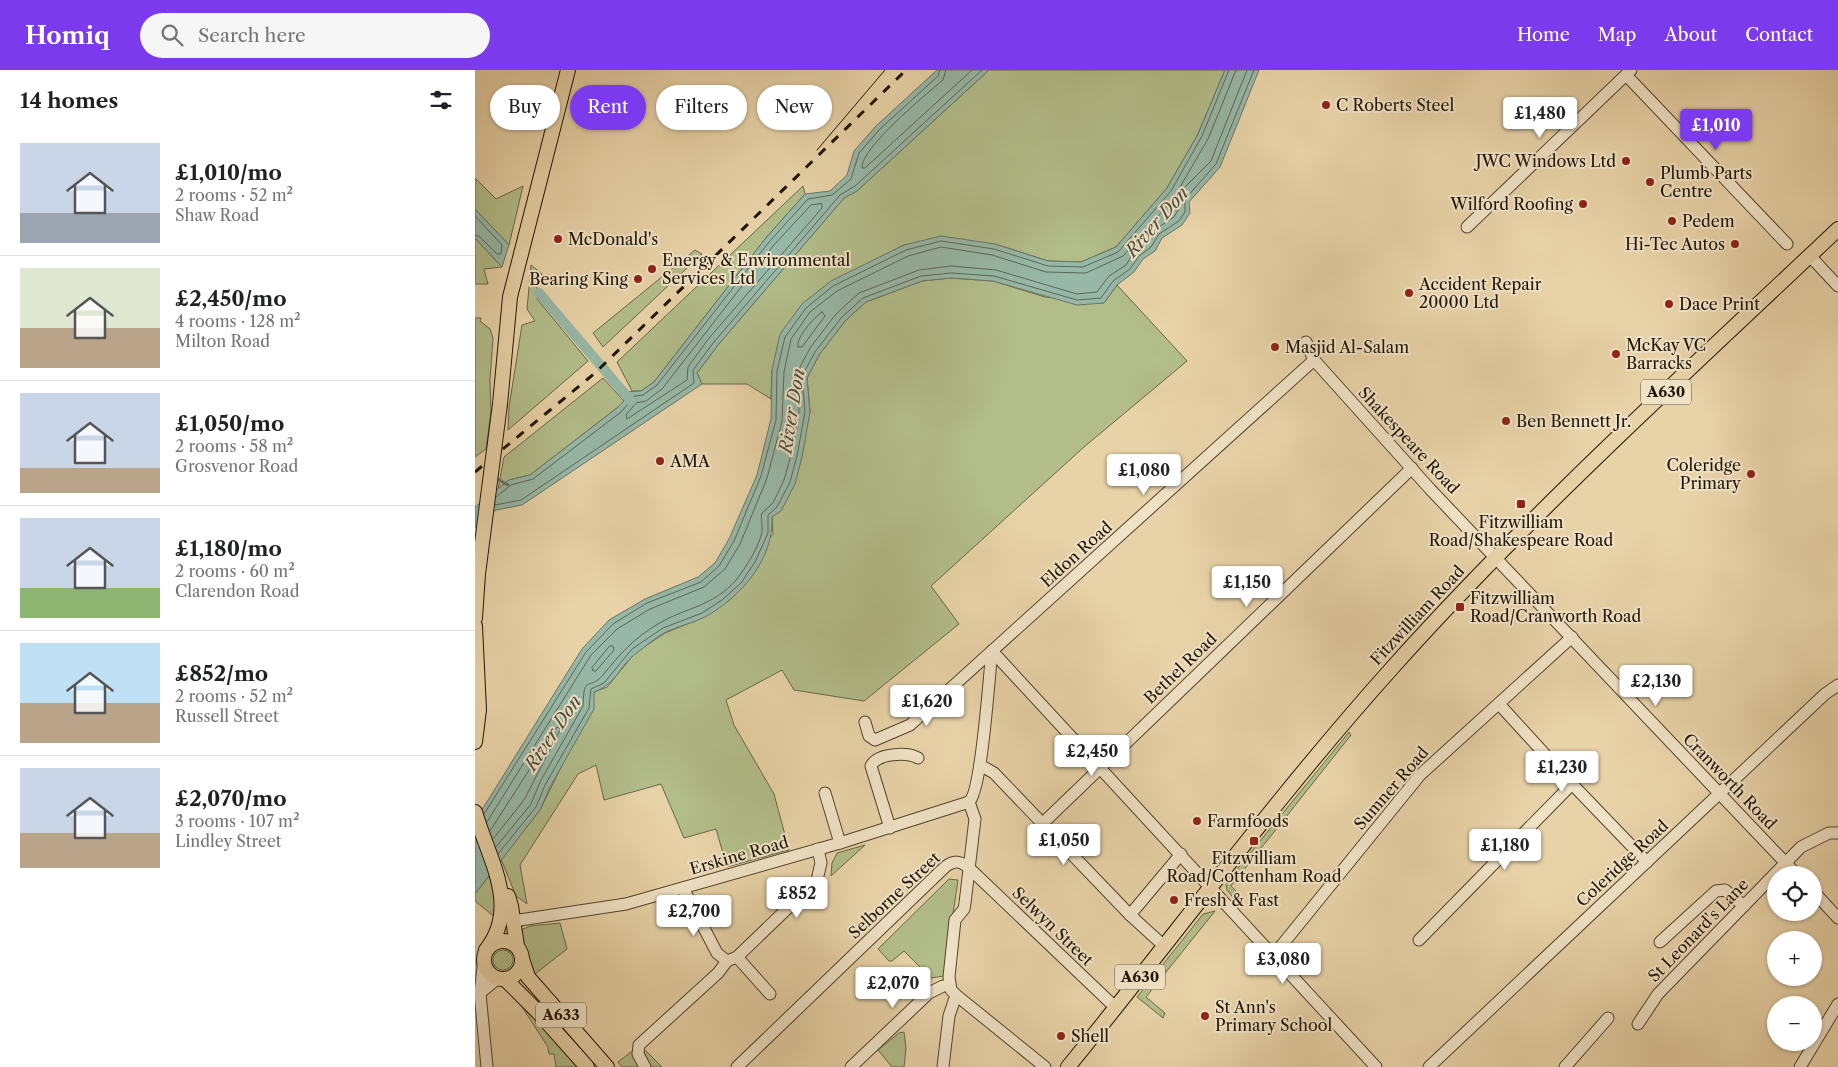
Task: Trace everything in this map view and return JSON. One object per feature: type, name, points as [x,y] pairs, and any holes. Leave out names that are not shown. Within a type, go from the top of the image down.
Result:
[{"type":"main road","points":[[475,618],[478,574],[500,404],[511,290],[568,70]]},
{"type":"main road","name":"Fitzwilliam Road","points":[[1068,1067],[1316,754],[1495,556],[1838,229]]},
{"type":"main road","points":[[475,626],[479,679],[479,710],[475,742]]},
{"type":"main road","name":"A633","points":[[475,813],[498,881],[503,912],[497,937],[485,954],[489,973],[502,979],[538,1012],[587,1067]]},
{"type":"main road","name":"A633","points":[[498,881],[506,892],[511,906],[519,953],[528,976],[607,1067]]},
{"type":"main road","points":[[485,954],[498,941],[504,940],[519,953],[517,973],[502,979]]},
{"type":"street","points":[[1467,227],[1629,72],[1787,244]]},
{"type":"street","points":[[1809,256],[1838,286]]},
{"type":"street","name":"Shakespeare Road","points":[[1306,342],[1314,360],[1495,556]]},
{"type":"street","name":"Eldon Road","points":[[865,722],[869,736],[875,740],[904,729],[1314,360]]},
{"type":"street","name":"Bethel Road","points":[[1042,824],[1412,468]]},
{"type":"street","name":"Cranworth Road","points":[[1495,556],[1786,864]]},
{"type":"street","name":"Sumner Road","points":[[1273,956],[1420,775],[1572,637]]},
{"type":"street","points":[[943,1067],[953,991],[955,920],[964,909],[975,819],[973,807],[969,802],[975,796],[980,765],[992,651]]},
{"type":"street","points":[[992,651],[1101,767],[1375,1067]]},
{"type":"street","name":"Coleridge Road","points":[[1429,1067],[1825,694],[1838,685]]},
{"type":"street","points":[[1499,704],[1647,862]]},
{"type":"street","points":[[890,828],[871,766],[877,760],[906,754],[918,758]]},
{"type":"street","points":[[980,765],[994,772],[1130,915],[1164,946]]},
{"type":"street","points":[[1419,940],[1572,784]]},
{"type":"street","points":[[825,793],[840,843]]},
{"type":"street","name":"Erskine Road","points":[[513,921],[626,904],[840,843],[969,802]]},
{"type":"street","name":"St Leonard's Lane","points":[[1637,1024],[1658,994],[1807,843],[1829,833],[1838,833]]},
{"type":"street","points":[[645,1066],[638,1054],[639,1045],[817,880],[821,863],[818,849]]},
{"type":"street","points":[[1130,915],[1181,854]]},
{"type":"street","name":"Selborne Street","points":[[737,1067],[945,867],[959,862],[969,867]]},
{"type":"street","name":"Selwyn Street","points":[[969,867],[1116,1008]]},
{"type":"street","points":[[683,888],[717,952],[732,959],[770,994]]},
{"type":"street","points":[[1660,942],[1717,891],[1725,890],[1744,906]]},
{"type":"street","points":[[1822,901],[1838,918]]},
{"type":"street","points":[[485,954],[480,993],[487,1067]]},
{"type":"street","points":[[480,993],[502,979]]},
{"type":"street","points":[[851,1067],[935,988],[953,991],[1045,1067]]},
{"type":"street","points":[[1800,1067],[1838,1004]]},
{"type":"street","points":[[1565,1067],[1607,1018]]},
{"type":"green space","points":[[989,70],[1225,70],[1198,134],[1167,188],[1116,247],[1081,262],[1048,261],[995,244],[904,245],[868,264],[772,370],[771,399],[747,384],[702,384],[697,373],[718,345],[844,198],[857,191]]},
{"type":"green space","points":[[475,178],[496,199],[523,186],[509,245],[475,209]]},
{"type":"green space","points":[[803,186],[805,194],[765,239],[654,382],[641,391],[632,391],[617,362]]},
{"type":"green space","points":[[475,238],[502,267],[484,269],[488,284],[475,284]]},
{"type":"green space","points":[[695,250],[702,254],[603,347],[593,333]]},
{"type":"green space","points":[[531,265],[542,274],[537,283],[537,299],[588,361],[508,430],[509,407],[522,325],[535,321],[527,309]]},
{"type":"green space","points":[[951,278],[993,281],[1045,297],[1104,303],[1117,285],[1187,361],[1084,447],[931,586],[959,624],[864,701],[794,690],[782,670],[726,700],[734,725],[774,794],[789,850],[727,867],[716,829],[684,838],[661,784],[604,800],[596,765],[578,774],[520,865],[527,904],[516,896],[501,859],[540,810],[567,755],[594,692],[607,687],[635,653],[665,633],[704,617],[773,534],[772,517],[810,412],[807,378],[819,355],[845,321],[866,302],[922,281]]},
{"type":"green space","points":[[475,318],[481,318],[480,321],[490,329],[493,338],[490,380],[491,412],[486,449],[475,457]]},
{"type":"green space","points":[[603,378],[624,401],[530,475],[509,480],[498,489],[504,457]]},
{"type":"green space","points":[[1349,732],[1351,735],[1231,886],[1240,895],[1236,901],[1227,890],[1226,885],[1229,879]]},
{"type":"green space","points":[[865,845],[831,876],[832,863],[837,853]]},
{"type":"green space","points":[[489,876],[496,897],[496,918],[475,901],[475,894]]},
{"type":"green space","points":[[949,879],[958,880],[944,976],[931,978],[904,951],[892,961],[889,961],[878,949]]},
{"type":"green space","points":[[1215,911],[1146,997],[1165,1013],[1163,1018],[1137,997],[1203,914]]},
{"type":"green space","points":[[560,923],[567,949],[535,974],[521,938],[521,930],[530,926]]},
{"type":"green space","points":[[499,950],[507,950],[513,956],[513,964],[507,970],[499,970],[493,964],[493,956]]},
{"type":"green space","points":[[515,996],[580,1067],[556,1067],[554,1054],[549,1054],[548,1047]]},
{"type":"green space","points":[[904,1032],[906,1048],[904,1067],[892,1067],[878,1050],[899,1033]]},
{"type":"green space","points":[[635,1049],[646,1051],[662,1067],[622,1067],[618,1062]]},
{"type":"water","points":[[937,70],[989,70],[857,191],[844,198],[718,345],[697,373],[702,384],[522,505],[496,510],[475,527],[475,507],[509,480],[530,475],[617,408],[624,401],[623,392],[641,391],[654,382],[765,239],[805,194],[830,191],[847,175],[854,151],[876,126]]},
{"type":"water","name":"River Don","points":[[1225,70],[1259,70],[1220,167],[1189,202],[1190,213],[1182,225],[1162,238],[1155,251],[1143,259],[1134,272],[1117,285],[1104,303],[1077,305],[993,281],[951,278],[922,281],[866,302],[845,321],[819,355],[807,378],[810,412],[795,484],[781,511],[772,517],[771,533],[767,548],[753,575],[743,588],[718,609],[705,617],[666,632],[655,639],[626,662],[608,684],[594,692],[594,709],[550,787],[540,810],[475,894],[475,821],[582,649],[609,620],[645,599],[698,577],[715,563],[729,539],[757,475],[771,419],[772,370],[780,334],[802,304],[831,281],[904,245],[941,236],[995,244],[1048,261],[1081,262],[1116,247],[1167,188],[1198,134]]},
{"type":"water","points":[[475,209],[509,245],[502,267],[475,238]]},
{"type":"waterway","points":[[539,293],[631,401]]},
{"type":"waterway","points":[[494,477],[508,485]]},
{"type":"tram line","points":[[817,150],[885,70]]},
{"type":"railway","points":[[475,472],[595,373],[906,70]]},
{"type":"place","name":"C Roberts Steel","points":[[1326,105]]},
{"type":"place","name":"JWC Windows Ltd","points":[[1626,161]]},
{"type":"place","name":"Plumb Parts Centre","points":[[1650,182]]},
{"type":"place","name":"Wilford Roofing","points":[[1583,204]]},
{"type":"place","name":"Pedem","points":[[1672,221]]},
{"type":"place","name":"McDonald's","points":[[558,239]]},
{"type":"place","name":"Hi-Tec Autos","points":[[1735,244]]},
{"type":"place","name":"Energy & Environmental Services Ltd","points":[[652,269]]},
{"type":"place","name":"Bearing King","points":[[638,279]]},
{"type":"place","name":"Accident Repair 20000 Ltd","points":[[1409,293]]},
{"type":"place","name":"Dace Print","points":[[1669,304]]},
{"type":"place","name":"Masjid Al-Salam","points":[[1275,347]]},
{"type":"place","name":"McKay VC Barracks","points":[[1616,354]]},
{"type":"place","name":"Ben Bennett Jr.","points":[[1506,421]]},
{"type":"place","name":"AMA","points":[[660,461]]},
{"type":"place","name":"Coleridge Primary","points":[[1751,474]]},
{"type":"place","name":"Fitzwilliam Road/Shakespeare Road","points":[[1521,504]]},
{"type":"place","name":"Fitzwilliam Road/Cranworth Road","points":[[1460,607]]},
{"type":"place","name":"Farmfoods","points":[[1197,821]]},
{"type":"place","name":"Fitzwilliam Road/Cottenham Road","points":[[1254,841]]},
{"type":"place","name":"Fresh & Fast","points":[[1174,900]]},
{"type":"place","name":"St Ann's Primary School","points":[[1205,1016]]},
{"type":"place","name":"Shell","points":[[1061,1036]]}]
